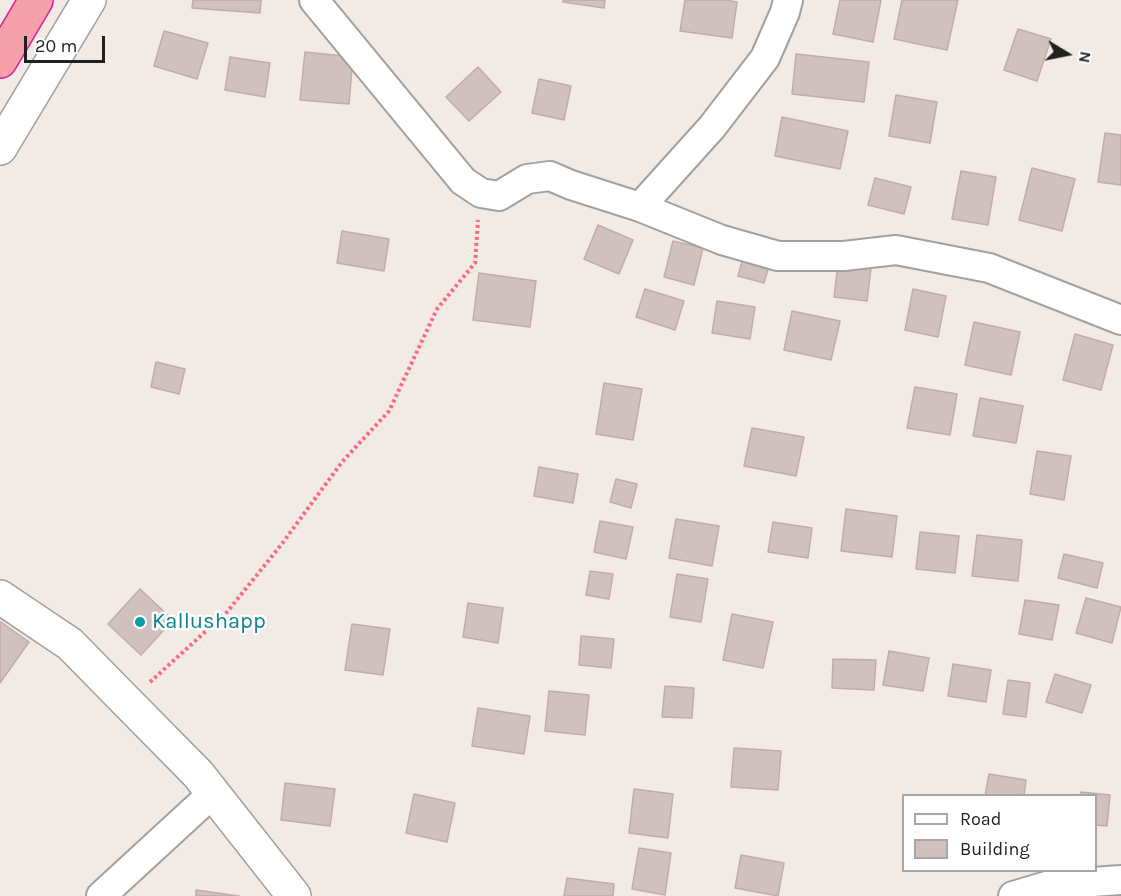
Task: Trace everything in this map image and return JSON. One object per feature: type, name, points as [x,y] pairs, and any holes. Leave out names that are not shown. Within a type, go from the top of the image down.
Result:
[{"type":"highway","points":[[0,61],[36,0]]},
{"type":"street","points":[[0,148],[89,0]]},
{"type":"street","points":[[314,0],[463,181],[481,193],[499,196],[527,179],[550,176],[640,207],[722,240],[778,256],[844,256],[896,250],[989,268],[1121,320]]},
{"type":"street","points":[[640,207],[712,127],[765,58],[788,0]]},
{"type":"street","points":[[0,597],[70,644],[198,774],[294,896]]},
{"type":"street","points":[[101,896],[213,793]]},
{"type":"street","points":[[1013,896],[1050,885],[1121,880]]},
{"type":"path","points":[[127,702],[227,612],[281,545],[342,462],[389,411],[437,309],[475,263],[481,193]]},
{"type":"building","points":[[193,0],[261,0],[260,13],[192,8]]},
{"type":"building","points":[[563,0],[605,0],[604,8],[563,2]]},
{"type":"building","points":[[685,0],[737,2],[732,38],[680,31]]},
{"type":"building","points":[[840,0],[881,0],[873,42],[833,34]]},
{"type":"building","points":[[902,0],[958,0],[947,50],[894,39]]},
{"type":"building","points":[[1018,29],[1051,39],[1037,81],[1004,70]]},
{"type":"building","points":[[164,31],[208,43],[197,79],[154,66]]},
{"type":"building","points":[[305,52],[353,57],[349,104],[300,100]]},
{"type":"building","points":[[796,54],[869,62],[864,102],[792,94]]},
{"type":"building","points":[[230,57],[270,63],[265,97],[225,90]]},
{"type":"building","points":[[478,67],[501,92],[469,121],[446,97]]},
{"type":"building","points":[[539,79],[571,86],[564,120],[532,113]]},
{"type":"building","points":[[896,95],[937,102],[930,143],[889,136]]},
{"type":"building","points":[[782,117],[848,131],[840,169],[775,156]]},
{"type":"building","points":[[1105,133],[1121,135],[1121,185],[1098,182]]},
{"type":"building","points":[[1032,168],[1075,179],[1062,231],[1019,220]]},
{"type":"building","points":[[961,171],[996,177],[988,225],[952,219]]},
{"type":"building","points":[[875,178],[911,187],[904,214],[868,205]]},
{"type":"building","points":[[598,225],[633,240],[619,274],[584,259]]},
{"type":"building","points":[[342,231],[389,239],[384,271],[337,263]]},
{"type":"building","points":[[673,241],[703,248],[694,285],[664,277]]},
{"type":"building","points":[[745,251],[771,259],[764,283],[738,276]]},
{"type":"building","points":[[838,264],[871,268],[867,301],[834,297]]},
{"type":"building","points":[[479,273],[536,281],[530,327],[473,320]]},
{"type":"building","points":[[645,289],[684,301],[675,330],[636,317]]},
{"type":"building","points":[[913,289],[946,296],[938,337],[905,330]]},
{"type":"building","points":[[717,301],[755,307],[750,339],[712,333]]},
{"type":"building","points":[[792,311],[840,321],[831,360],[784,350]]},
{"type":"building","points":[[974,322],[1020,332],[1011,375],[965,365]]},
{"type":"building","points":[[1075,334],[1113,345],[1101,390],[1063,380]]},
{"type":"building","points":[[156,362],[185,369],[179,394],[151,387]]},
{"type":"building","points":[[604,383],[642,389],[633,440],[596,434]]},
{"type":"building","points":[[915,387],[957,394],[950,435],[907,428]]},
{"type":"building","points":[[980,398],[1023,406],[1016,443],[973,436]]},
{"type":"building","points":[[752,428],[804,437],[796,476],[744,466]]},
{"type":"building","points":[[1037,451],[1071,456],[1064,500],[1030,494]]},
{"type":"building","points":[[539,467],[578,474],[573,503],[534,496]]},
{"type":"building","points":[[616,479],[637,484],[631,508],[610,502]]},
{"type":"building","points":[[846,509],[897,516],[892,557],[841,551]]},
{"type":"building","points":[[676,519],[719,526],[712,566],[669,558]]},
{"type":"building","points":[[600,521],[633,527],[626,559],[594,552]]},
{"type":"building","points":[[773,522],[812,528],[808,558],[768,552]]},
{"type":"building","points":[[920,532],[959,536],[955,573],[916,569]]},
{"type":"building","points":[[977,535],[1022,540],[1018,581],[972,576]]},
{"type":"building","points":[[1064,554],[1103,563],[1097,588],[1058,578]]},
{"type":"building","points":[[590,571],[613,574],[609,599],[586,595]]},
{"type":"building","points":[[677,574],[708,579],[701,622],[670,617]]},
{"type":"building","name":"Kallushapp","points":[[140,589],[173,620],[141,655],[108,624]]},
{"type":"building","points":[[1086,598],[1121,607],[1112,643],[1076,633]]},
{"type":"building","points":[[1025,600],[1059,605],[1052,640],[1019,634]]},
{"type":"building","points":[[468,603],[503,608],[498,643],[463,637]]},
{"type":"building","points":[[732,614],[773,622],[763,668],[723,660]]},
{"type":"building","points":[[0,623],[29,642],[0,683]]},
{"type":"building","points":[[352,624],[390,629],[383,675],[345,670]]},
{"type":"building","points":[[581,636],[614,639],[611,668],[579,665]]},
{"type":"building","points":[[889,651],[929,658],[923,691],[883,685]]},
{"type":"building","points":[[833,659],[876,660],[874,690],[832,688]]},
{"type":"building","points":[[953,664],[991,670],[986,702],[948,696]]},
{"type":"building","points":[[1055,674],[1091,685],[1082,713],[1046,702]]},
{"type":"building","points":[[1008,680],[1030,683],[1026,717],[1003,714]]},
{"type":"building","points":[[665,686],[694,688],[692,718],[662,717]]},
{"type":"building","points":[[549,691],[589,695],[585,735],[545,731]]},
{"type":"building","points":[[478,708],[530,716],[524,754],[472,746]]},
{"type":"building","points":[[734,748],[781,751],[778,790],[731,787]]},
{"type":"building","points":[[989,774],[1026,780],[1024,794],[985,794]]},
{"type":"building","points":[[285,783],[335,789],[330,826],[281,820]]},
{"type":"building","points":[[634,789],[673,794],[668,838],[629,833]]},
{"type":"building","points":[[1081,792],[1110,795],[1107,826],[1097,825],[1097,794],[1081,794]]},
{"type":"building","points":[[414,794],[455,803],[447,842],[406,833]]},
{"type":"building","points":[[639,848],[671,853],[665,895],[632,889]]},
{"type":"building","points":[[741,855],[784,863],[778,896],[735,888]]},
{"type":"building","points":[[567,878],[614,884],[613,896],[564,896]]},
{"type":"building","points":[[196,890],[239,896],[196,896]]},
{"type":"place","name":"Kallushapp","points":[[140,622]]}]
